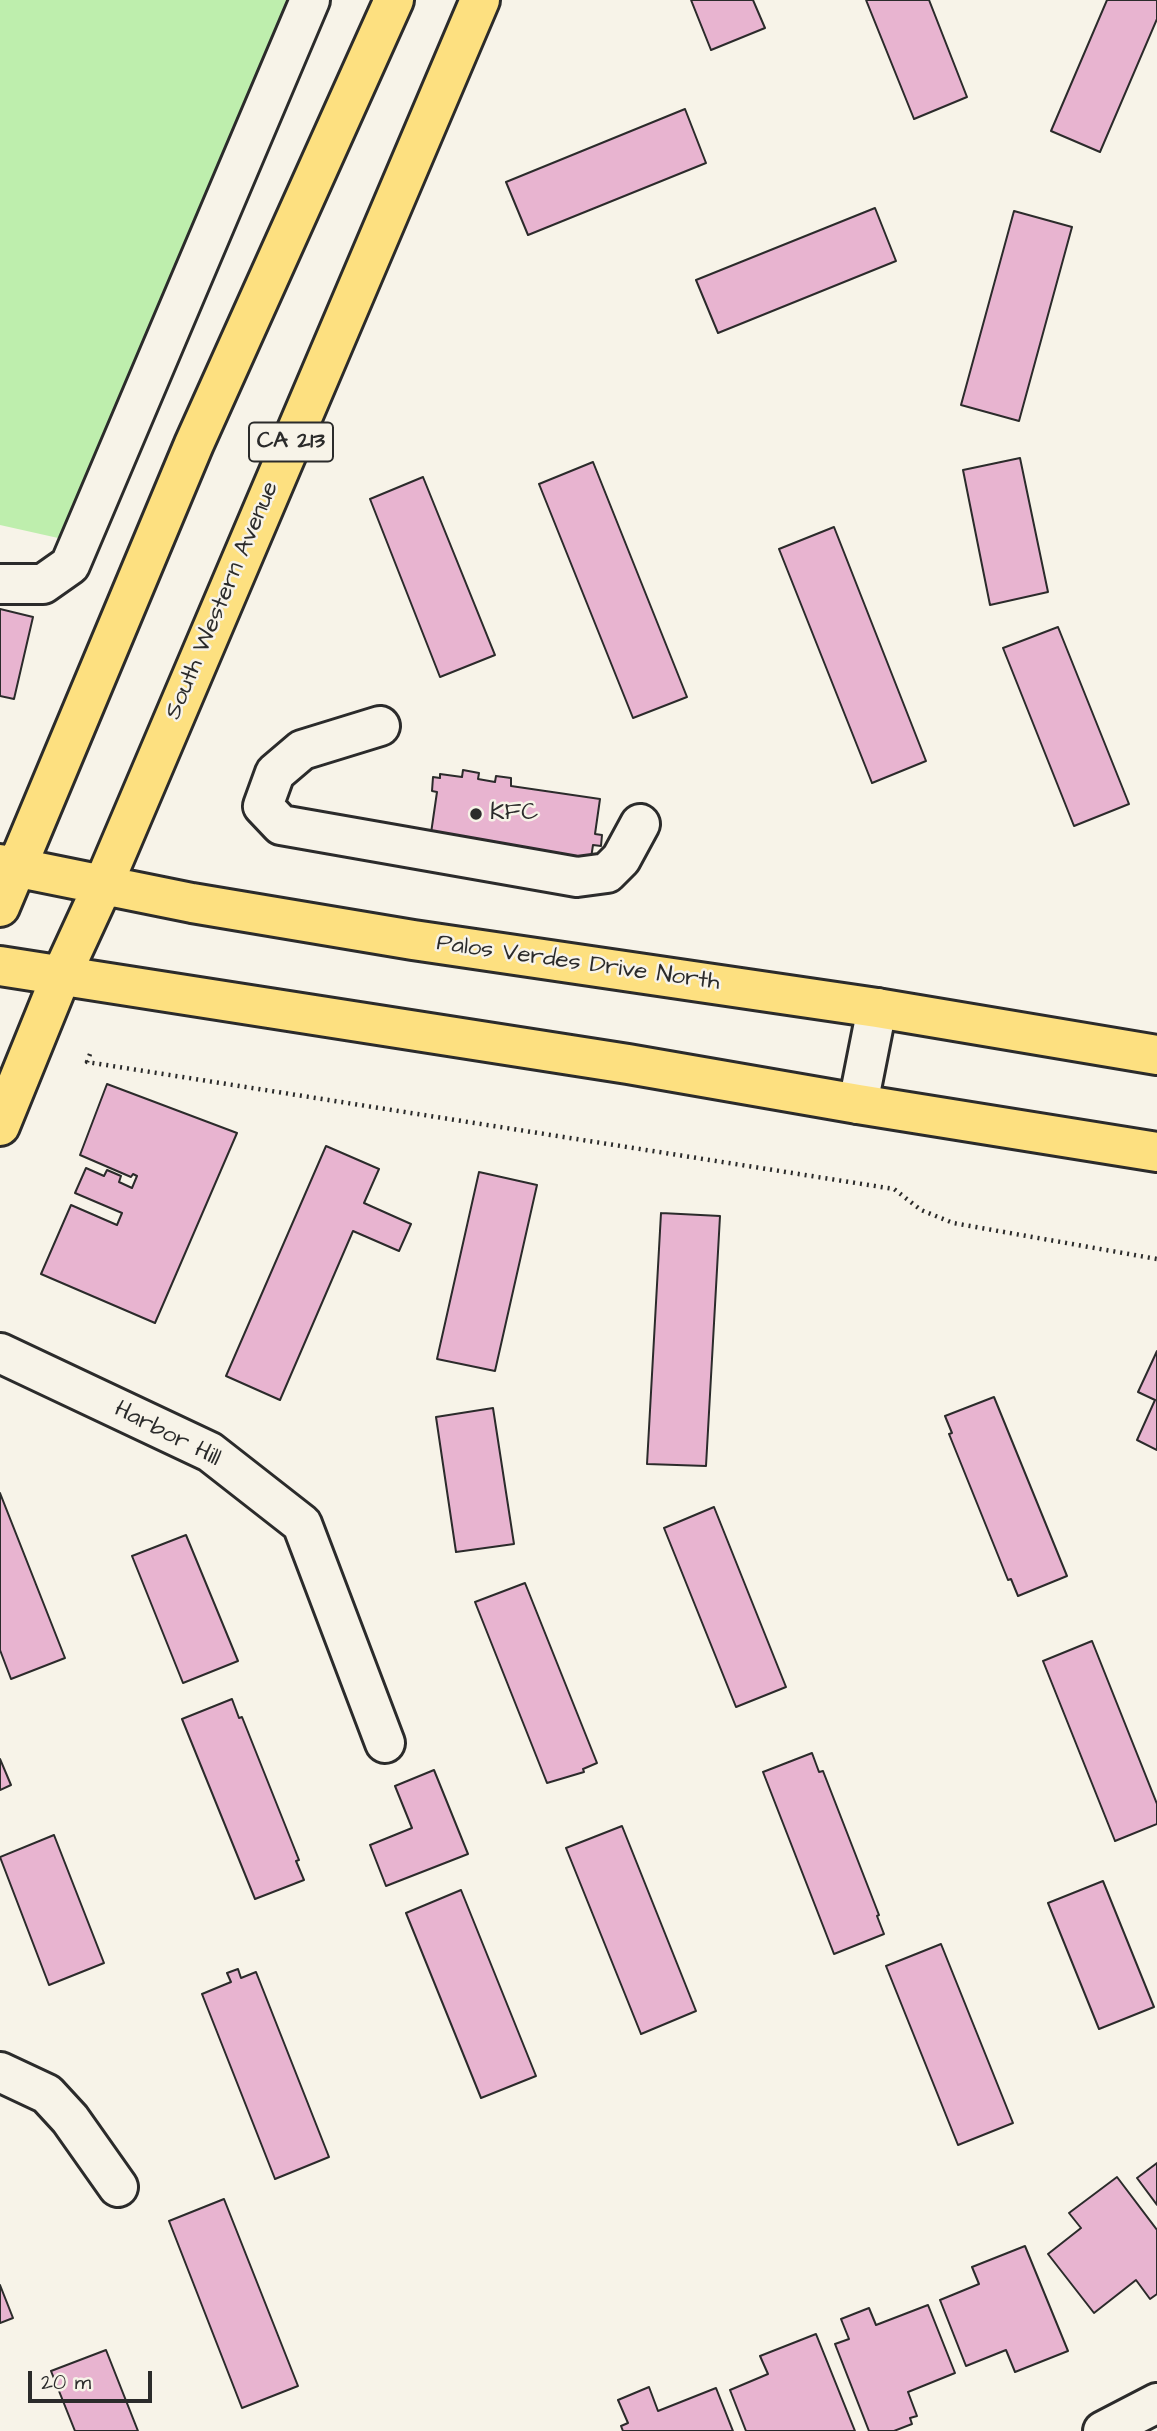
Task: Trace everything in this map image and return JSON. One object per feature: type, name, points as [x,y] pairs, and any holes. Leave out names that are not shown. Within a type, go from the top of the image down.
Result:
[{"type":"main road","points":[[0,907],[8,866],[394,0]]},
{"type":"main road","name":"South Western Avenue","points":[[0,1126],[61,976],[103,885],[480,0]]},
{"type":"main road","name":"Palos Verdes Drive North","points":[[8,866],[192,903],[413,940],[877,1008],[1157,1055]]},
{"type":"main road","points":[[0,966],[628,1064],[1157,1152]]},
{"type":"street","points":[[0,584],[43,584],[70,565],[310,0]]},
{"type":"street","points":[[380,726],[302,750],[275,773],[263,806],[281,825],[577,877],[607,873],[621,859],[640,824]]},
{"type":"street","points":[[858,1104],[877,1008]]},
{"type":"street","name":"Harbor Hill","points":[[0,1353],[210,1452],[302,1524],[384,1743]]},
{"type":"street","points":[[0,2073],[47,2094],[70,2119],[118,2187]]},
{"type":"street","points":[[1103,2431],[1157,2403]]},
{"type":"path","points":[[90,1054],[87,1062],[894,1189],[921,1210],[953,1223],[1157,1259]]},
{"type":"green space","points":[[0,0],[300,0],[76,542],[0,525]]},
{"type":"building","points":[[691,0],[753,0],[765,28],[711,50]]},
{"type":"building","points":[[866,0],[929,0],[967,97],[914,119]]},
{"type":"building","points":[[1107,0],[1157,0],[1157,19],[1100,152],[1051,131]]},
{"type":"building","points":[[685,109],[706,163],[528,235],[506,182]]},
{"type":"building","points":[[875,208],[896,261],[718,333],[696,280]]},
{"type":"building","points":[[1014,211],[1072,227],[1019,421],[961,405]]},
{"type":"building","points":[[1020,458],[1048,592],[990,605],[963,470]]},
{"type":"building","points":[[593,462],[687,697],[633,718],[539,484]]},
{"type":"building","points":[[423,477],[495,655],[440,677],[370,499]]},
{"type":"building","points":[[834,527],[926,761],[872,783],[779,549]]},
{"type":"building","points":[[0,609],[33,617],[14,699],[0,696]]},
{"type":"building","points":[[1058,627],[1129,804],[1074,826],[1003,648]]},
{"type":"building","points":[[463,770],[479,773],[478,779],[495,782],[496,776],[511,778],[511,786],[600,799],[595,834],[602,835],[601,846],[593,845],[590,865],[430,840],[437,792],[432,791],[433,777],[440,778],[440,774],[462,777]]},
{"type":"building","points":[[107,1084],[237,1133],[155,1323],[41,1274],[71,1205],[117,1225],[122,1213],[75,1193],[86,1168],[104,1176],[107,1170],[121,1176],[119,1182],[132,1188],[137,1176],[133,1174],[131,1177],[80,1155]]},
{"type":"building","points":[[326,1146],[379,1169],[364,1203],[411,1224],[399,1251],[353,1231],[280,1400],[226,1376]]},
{"type":"building","points":[[479,1172],[537,1185],[495,1371],[437,1359]]},
{"type":"building","points":[[661,1213],[720,1216],[706,1466],[647,1464]]},
{"type":"building","points":[[1157,1351],[1157,1450],[1137,1440],[1155,1400],[1138,1392]]},
{"type":"building","points":[[994,1397],[1067,1576],[1018,1596],[1011,1579],[1008,1580],[949,1434],[952,1433],[945,1416]]},
{"type":"building","points":[[493,1408],[514,1544],[456,1552],[436,1417]]},
{"type":"building","points":[[0,1493],[65,1658],[11,1679],[0,1650]]},
{"type":"building","points":[[714,1507],[786,1687],[736,1707],[664,1528]]},
{"type":"building","points":[[186,1535],[238,1661],[183,1683],[132,1556]]},
{"type":"building","points":[[525,1583],[597,1763],[583,1769],[584,1772],[547,1783],[475,1602]]},
{"type":"building","points":[[1092,1641],[1157,1804],[1157,1824],[1115,1841],[1043,1661]]},
{"type":"building","points":[[232,1699],[239,1718],[242,1717],[299,1860],[296,1861],[304,1880],[255,1899],[182,1719]]},
{"type":"building","points":[[812,1753],[819,1772],[823,1771],[884,1934],[834,1954],[763,1772]]},
{"type":"building","points":[[0,1759],[11,1785],[0,1790]]},
{"type":"building","points":[[434,1770],[468,1854],[386,1886],[370,1845],[412,1828],[395,1786]]},
{"type":"building","points":[[622,1826],[696,2011],[641,2034],[566,1848]]},
{"type":"building","points":[[54,1835],[104,1963],[49,1985],[0,1857]]},
{"type":"building","points":[[1103,1881],[1154,2007],[1099,2029],[1048,1903]]},
{"type":"building","points":[[461,1890],[536,2076],[481,2098],[406,1913]]},
{"type":"building","points":[[941,1944],[1013,2123],[958,2145],[886,1966]]},
{"type":"building","points":[[238,1969],[241,1978],[256,1972],[329,2157],[275,2179],[202,1994],[231,1982],[227,1973]]},
{"type":"building","points":[[1157,2163],[1157,2205],[1137,2178]]},
{"type":"building","points":[[1117,2177],[1157,2230],[1157,2294],[1150,2299],[1136,2280],[1094,2313],[1048,2254],[1081,2228],[1069,2213]]},
{"type":"building","points":[[224,2199],[298,2386],[242,2408],[169,2221]]},
{"type":"building","points":[[1025,2246],[1068,2351],[1015,2372],[1006,2350],[966,2366],[940,2300],[979,2284],[972,2267]]},
{"type":"building","points":[[0,2285],[13,2318],[0,2323]]},
{"type":"building","points":[[928,2305],[955,2373],[908,2392],[917,2416],[910,2418],[912,2424],[894,2431],[869,2431],[835,2344],[849,2339],[841,2319],[869,2308],[876,2325]]},
{"type":"building","points":[[816,2334],[855,2431],[746,2431],[730,2390],[768,2374],[760,2356]]},
{"type":"building","points":[[106,2350],[138,2431],[75,2431],[51,2371]]},
{"type":"building","points":[[649,2387],[658,2411],[716,2388],[733,2431],[623,2431],[621,2426],[628,2423],[618,2400]]},
{"type":"place","name":"KFC","points":[[476,814]]}]
